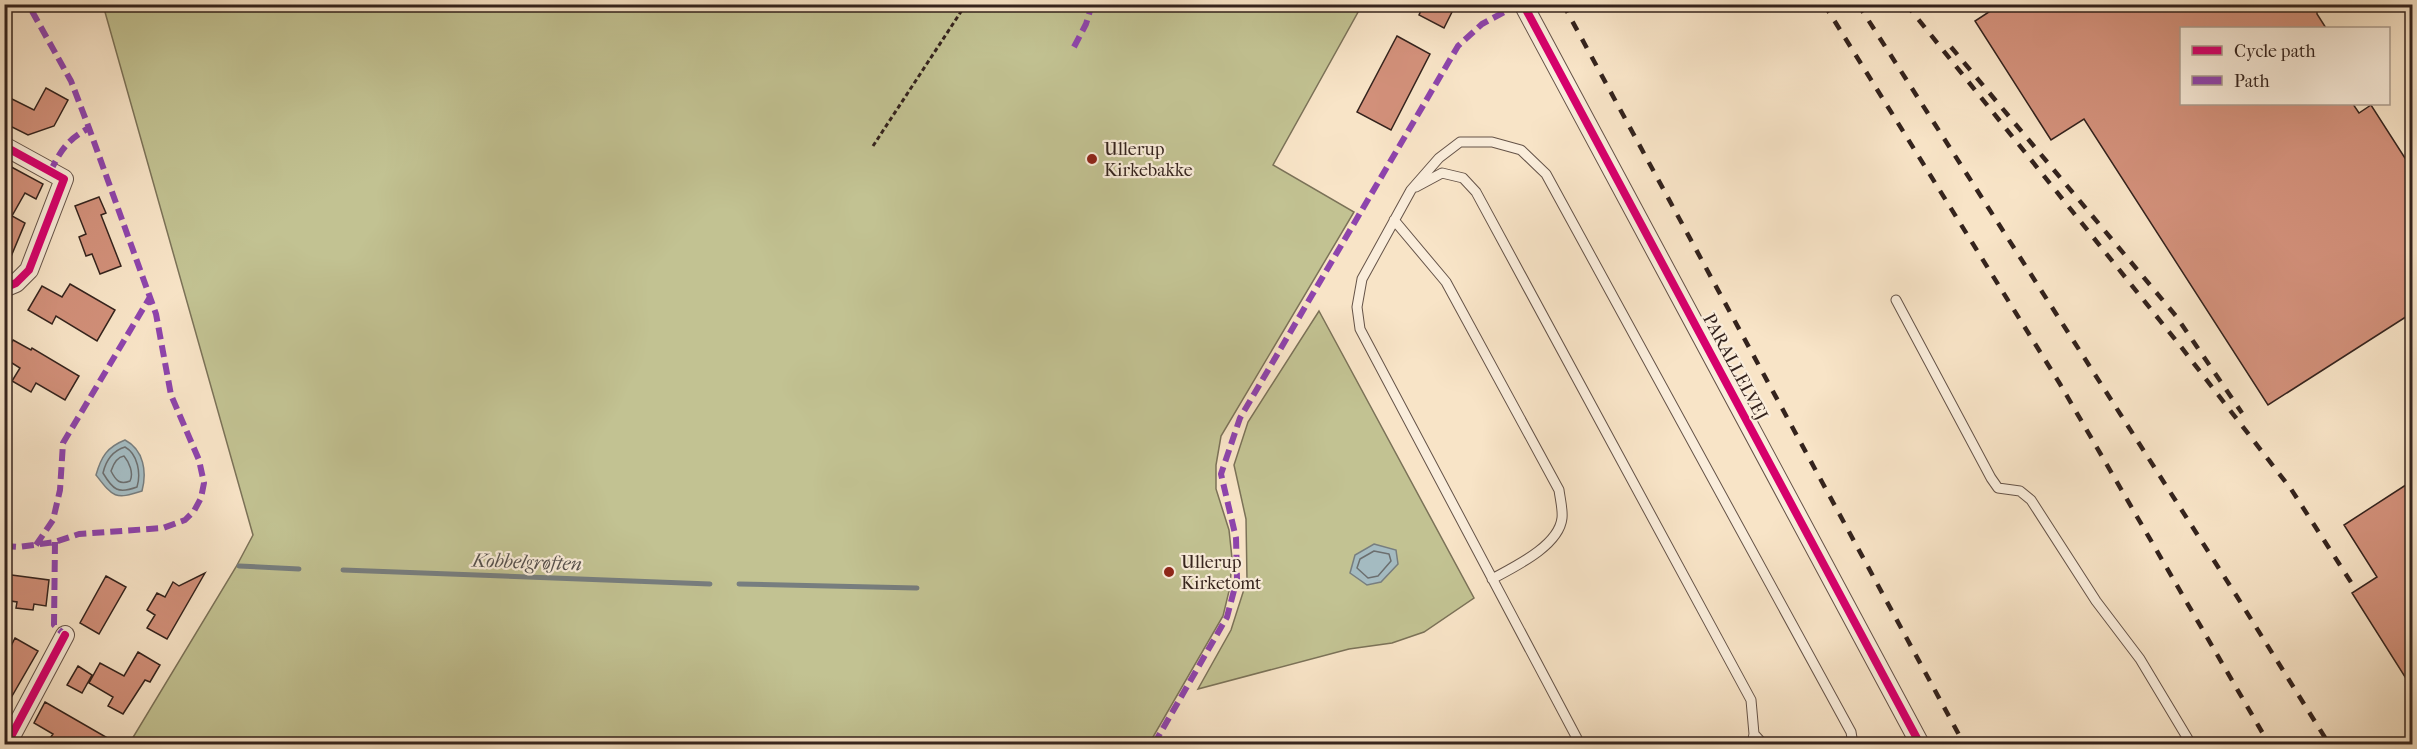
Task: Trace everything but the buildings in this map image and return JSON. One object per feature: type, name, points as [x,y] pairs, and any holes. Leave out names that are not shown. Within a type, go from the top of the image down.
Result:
[{"type":"street","name":"PARALLELVEJ","points":[[1523,4],[1920,744]]},
{"type":"street","points":[[4,147],[64,179],[29,270],[16,283],[4,288]]},
{"type":"street","points":[[4,741],[8,742],[66,635]]},
{"type":"lane","points":[[1580,744],[1360,329],[1357,307],[1362,279],[1411,189],[1439,158],[1460,142],[1492,142],[1521,150],[1546,174],[1851,732],[1853,744]]},
{"type":"lane","points":[[1411,189],[1442,173],[1463,178],[1476,192],[1751,700],[1754,734],[1752,744]]},
{"type":"lane","points":[[1395,220],[1446,282],[1558,490],[1562,519],[1551,541],[1525,561],[1492,579]]},
{"type":"lane","points":[[1896,300],[1991,478],[1998,488],[2020,491],[2031,500],[2096,601],[2139,659],[2191,744]]},
{"type":"lane","points":[[1754,734],[1763,744]]},
{"type":"path","points":[[873,146],[966,4]]},
{"type":"green space","points":[[103,5],[1362,5],[1273,165],[1354,212],[1221,436],[1216,465],[1216,489],[1229,530],[1232,558],[1230,587],[1223,616],[1149,744],[129,744],[253,535]]},
{"type":"green space","points":[[1319,311],[1474,598],[1424,632],[1392,643],[1349,649],[1198,689],[1231,630],[1247,580],[1246,519],[1234,465],[1248,422]]},
{"type":"water","points":[[125,440],[140,456],[144,476],[142,491],[120,496],[111,492],[96,475],[106,453]]},
{"type":"water","points":[[1374,544],[1396,550],[1398,564],[1381,582],[1367,585],[1350,573],[1355,555]]},
{"type":"waterway","name":"Kobbelgrøften","points":[[239,566],[299,569]]},
{"type":"waterway","name":"Kobbelgrøften","points":[[343,570],[710,584]]},
{"type":"waterway","name":"Kobbelgrøften","points":[[739,584],[917,588]]},
{"type":"railway","points":[[1563,4],[1964,744]]},
{"type":"railway","points":[[1824,4],[2060,384],[2269,744]]},
{"type":"railway","points":[[1858,4],[2329,744]]},
{"type":"railway","points":[[1906,4],[2178,343],[2291,489],[2356,590]]},
{"type":"railway","points":[[1951,47],[2176,316],[2242,413]]},
{"type":"marked path","points":[[4,546],[19,547],[55,542],[79,534],[163,528],[185,520],[194,511],[201,498],[204,483],[199,460],[171,395],[156,314],[89,128],[71,81],[28,4]]},
{"type":"marked path","points":[[1074,47],[1086,24],[1092,4]]},
{"type":"marked path","points":[[1154,744],[1227,617],[1237,579],[1236,538],[1221,474],[1240,418],[1458,46],[1482,24],[1519,4]]},
{"type":"marked path","points":[[50,172],[65,146],[89,128]]},
{"type":"marked path","points":[[36,545],[53,520],[60,490],[63,443],[150,297]]},
{"type":"marked path","points":[[55,542],[54,625],[65,635]]},
{"type":"cycle path","points":[[1523,4],[1920,744]]},
{"type":"cycle path","points":[[4,146],[64,179],[29,270],[16,283],[4,288]]},
{"type":"cycle path","points":[[4,741],[8,742],[65,635]]},
{"type":"place","name":"Ullerup Kirkebakke","points":[[1092,159]]},
{"type":"place","name":"Ullerup Kirketomt","points":[[1169,572]]}]
